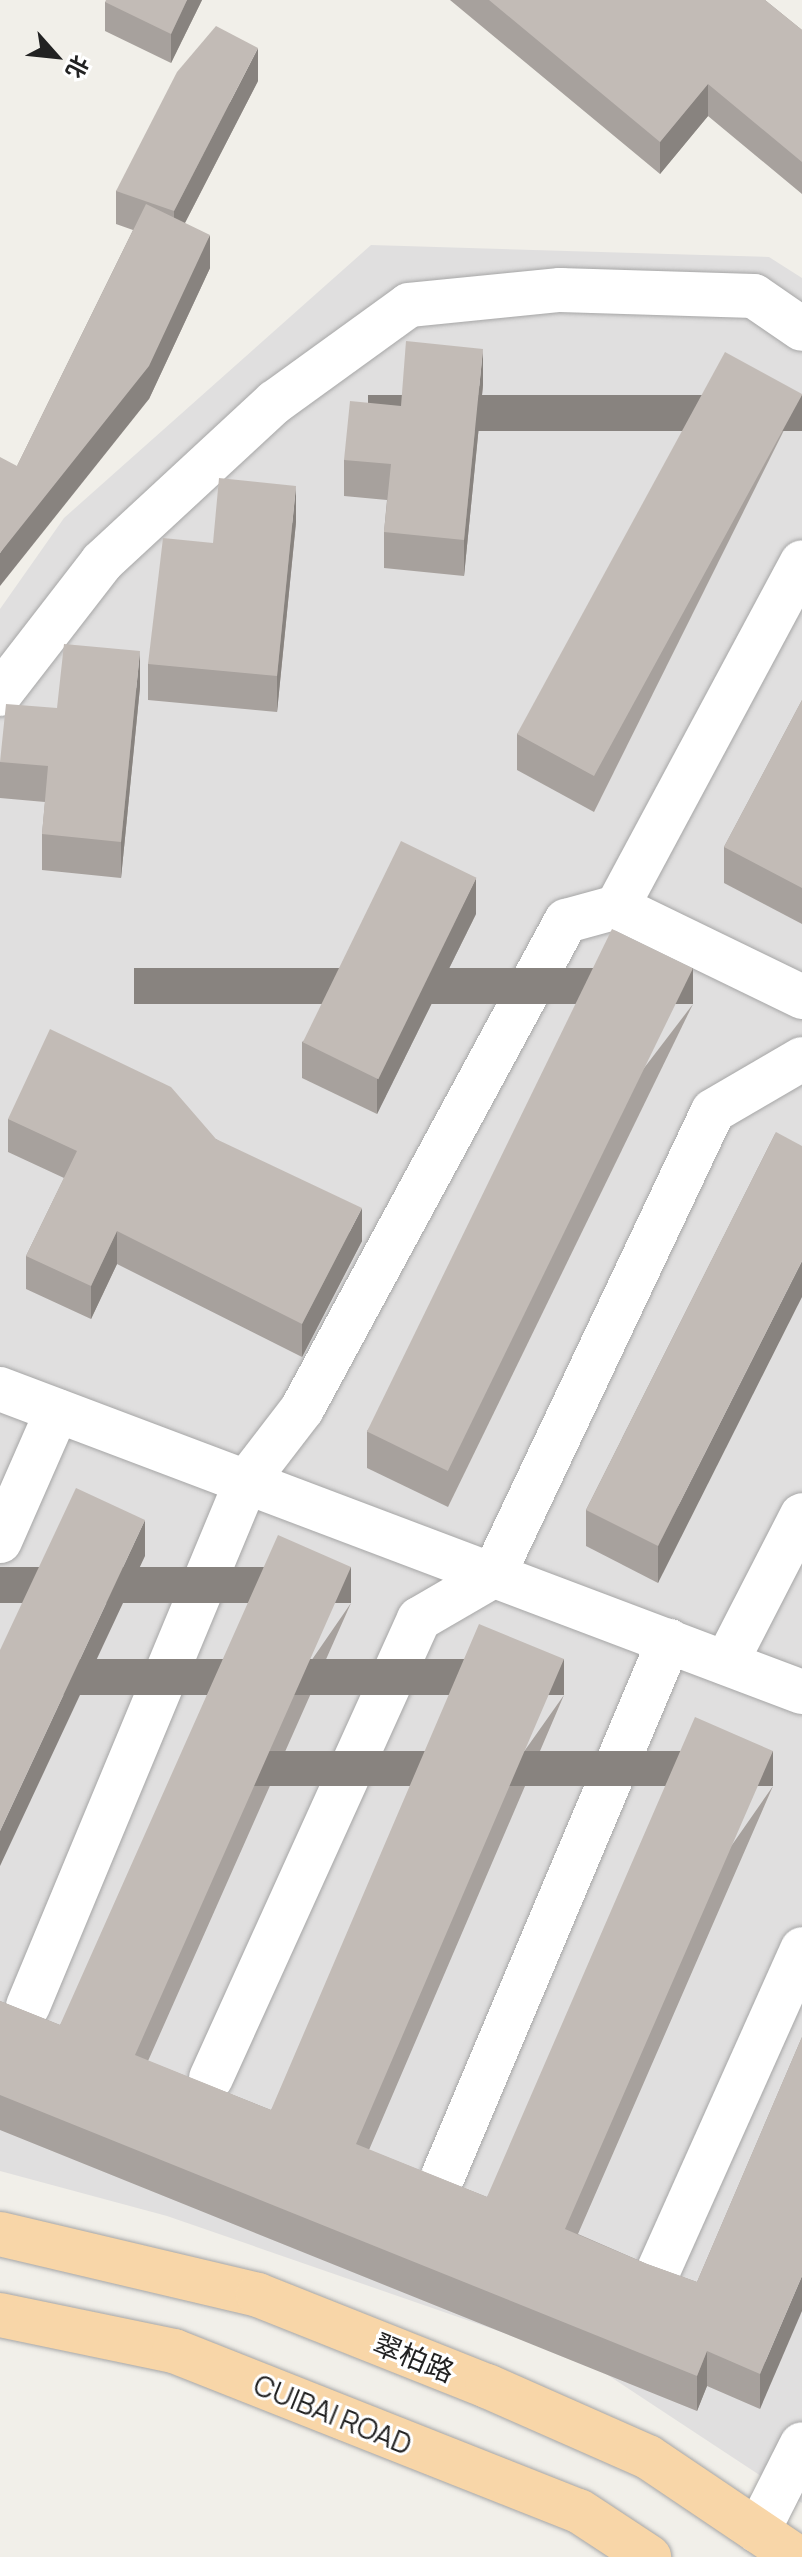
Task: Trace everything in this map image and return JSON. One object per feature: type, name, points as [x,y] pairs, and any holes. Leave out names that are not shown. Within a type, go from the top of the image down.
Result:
[{"type":"main road","name":"翠柏路","points":[[0,2234],[258,2295],[648,2457],[796,2557]]},
{"type":"main road","name":"CUIBAI ROAD","points":[[0,2315],[174,2351],[579,2511],[649,2557]]},
{"type":"lane","points":[[0,694],[102,562],[275,402],[409,305],[560,290],[754,296],[802,329]]},
{"type":"lane","points":[[617,907],[802,562]]},
{"type":"lane","points":[[28,2006],[246,1482],[302,1409],[566,921],[617,907],[802,997]]},
{"type":"lane","points":[[211,2078],[419,1619],[493,1576],[713,1111],[802,1059]]},
{"type":"lane","points":[[0,1389],[802,1692]]},
{"type":"lane","points":[[0,1541],[57,1411]]},
{"type":"lane","points":[[726,1663],[802,1515]]},
{"type":"lane","points":[[443,2176],[669,1641]]},
{"type":"lane","points":[[656,2276],[802,1949]]},
{"type":"lane","points":[[758,2531],[802,2444]]},
{"type":"shaded area","points":[[371,245],[769,257],[802,278],[802,2503],[588,2362],[167,2216],[0,2171],[0,609],[64,518]]},
{"type":"building","points":[[106,0],[187,0],[171,34]]},
{"type":"building","points":[[489,0],[765,0],[802,30],[802,162],[708,84],[660,142]]},
{"type":"building","points":[[216,26],[258,48],[174,211],[116,191],[177,72]]},
{"type":"building","points":[[146,204],[210,235],[149,366],[0,553],[0,457],[17,466]]},
{"type":"building","points":[[406,341],[483,349],[464,540],[384,532],[391,464],[344,460],[350,401],[401,406]]},
{"type":"building","points":[[725,352],[802,395],[594,776],[517,734]]},
{"type":"building","points":[[219,478],[296,486],[277,676],[148,664],[163,538],[213,543]]},
{"type":"building","points":[[64,644],[140,651],[121,842],[42,834],[48,766],[0,762],[6,704],[57,708]]},
{"type":"building","points":[[802,700],[802,888],[724,847]]},
{"type":"building","points":[[401,841],[476,878],[378,1079],[303,1042]]},
{"type":"building","points":[[612,929],[693,968],[448,1471],[367,1431]]},
{"type":"building","points":[[50,1029],[171,1087],[216,1139],[362,1208],[302,1324],[117,1231],[91,1286],[26,1256],[77,1151],[8,1119]]},
{"type":"building","points":[[776,1132],[802,1146],[802,1261],[658,1546],[586,1510]]},
{"type":"building","points":[[76,1488],[145,1520],[0,1831],[0,1650]]},
{"type":"building","points":[[278,1535],[351,1567],[135,2055],[271,2110],[479,1624],[564,1659],[356,2144],[487,2197],[695,1717],[773,1751],[565,2229],[697,2282],[802,2037],[802,2276],[760,2374],[707,2351],[697,2376],[0,2095],[0,2001],[60,2025]]}]
